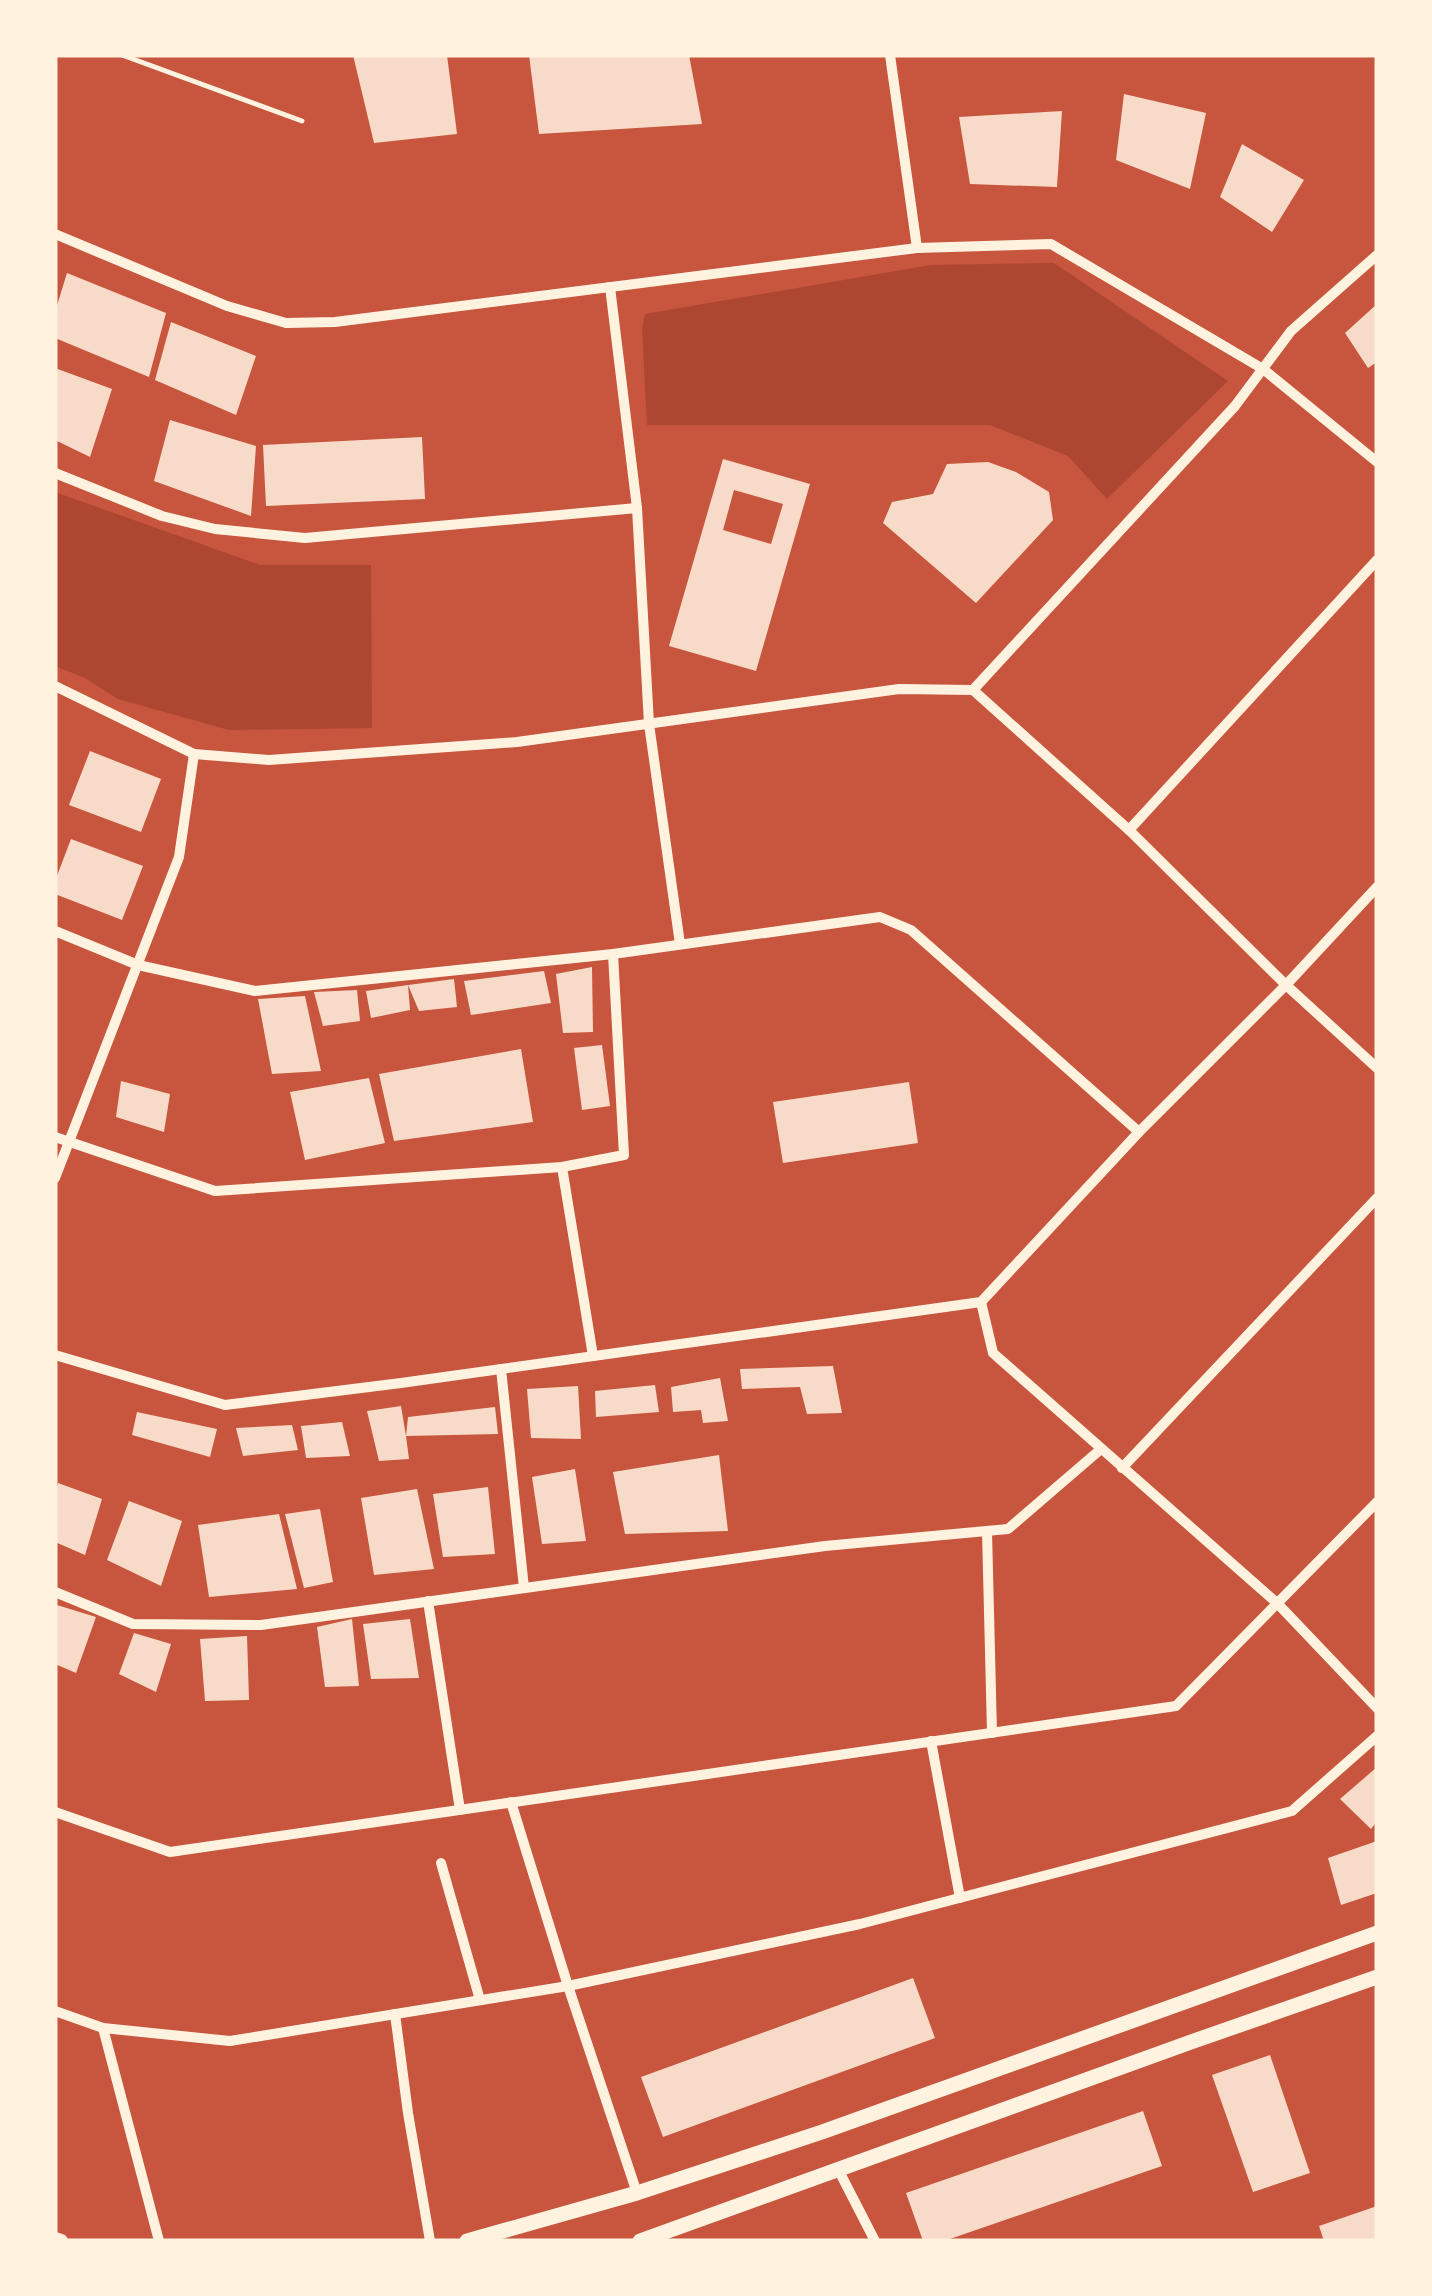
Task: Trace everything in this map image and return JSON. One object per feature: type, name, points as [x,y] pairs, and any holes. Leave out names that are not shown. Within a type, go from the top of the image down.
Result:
[{"type":"main road","points":[[467,2241],[637,2193],[822,2132],[1377,1933]]},
{"type":"main road","points":[[640,2241],[1377,1977]]},
{"type":"street","points":[[890,55],[917,248]]},
{"type":"street","points":[[55,234],[227,306],[286,323],[335,322],[917,248],[1052,244],[1263,369],[1377,462]]},
{"type":"street","points":[[972,690],[1235,406],[1291,331],[1377,255]]},
{"type":"street","points":[[610,287],[636,508],[649,724],[680,944]]},
{"type":"street","points":[[55,473],[162,516],[215,529],[306,538],[636,508]]},
{"type":"street","points":[[1129,830],[1377,560]]},
{"type":"street","points":[[55,686],[194,754],[269,760],[517,742],[899,688],[972,690],[1129,830],[1377,1068]]},
{"type":"street","points":[[55,1178],[179,857],[194,754]]},
{"type":"street","points":[[55,1355],[225,1405],[980,1302],[1377,887]]},
{"type":"street","points":[[55,931],[138,965],[255,991],[613,954],[880,917],[912,930],[1139,1132]]},
{"type":"street","points":[[55,1137],[215,1191],[562,1166],[624,1155],[613,954]]},
{"type":"street","points":[[562,1166],[593,1356]]},
{"type":"street","points":[[1122,1468],[1377,1198]]},
{"type":"street","points":[[980,1302],[992,1353],[1277,1604],[1377,1708]]},
{"type":"street","points":[[502,1369],[524,1588]]},
{"type":"street","points":[[55,1592],[133,1624],[261,1625],[824,1546],[1008,1529],[1102,1449]]},
{"type":"street","points":[[55,1812],[170,1852],[1176,1706],[1377,1502]]},
{"type":"street","points":[[987,1531],[992,1733]]},
{"type":"street","points":[[428,1602],[460,1810]]},
{"type":"street","points":[[55,2011],[102,2028],[230,2042],[568,1986],[860,1924],[1292,1811],[1377,1736]]},
{"type":"street","points":[[932,1742],[960,1898]]},
{"type":"street","points":[[511,1802],[637,2193]]},
{"type":"street","points":[[441,1863],[480,2000]]},
{"type":"street","points":[[395,2014],[430,2241]]},
{"type":"street","points":[[102,2028],[159,2241]]},
{"type":"street","points":[[839,2171],[875,2241]]},
{"type":"lane","points":[[122,55],[302,121]]},
{"type":"shaded area","points":[[1054,263],[1228,381],[1107,499],[1068,456],[990,425],[647,425],[642,329],[645,314],[931,265]]},
{"type":"shaded area","points":[[55,492],[260,565],[371,565],[372,728],[229,730],[118,699],[85,678],[55,666]]},
{"type":"building","points":[[353,55],[447,55],[457,134],[374,143]]},
{"type":"building","points":[[529,55],[689,55],[702,124],[539,134]]},
{"type":"building","points":[[1124,94],[1206,113],[1190,189],[1116,160]]},
{"type":"building","points":[[1062,111],[1057,187],[970,184],[959,117]]},
{"type":"building","points":[[1242,144],[1304,180],[1272,232],[1220,197]]},
{"type":"building","points":[[67,273],[166,313],[149,377],[55,338],[55,312]]},
{"type":"building","points":[[1377,304],[1377,362],[1368,368],[1345,333]]},
{"type":"building","points":[[171,322],[256,356],[236,415],[155,380]]},
{"type":"building","points":[[55,368],[112,389],[90,457],[55,440]]},
{"type":"building","points":[[170,420],[256,446],[251,516],[154,481]]},
{"type":"building","points":[[422,437],[425,499],[266,506],[263,445]]},
{"type":"building","points":[[723,459],[810,484],[756,671],[669,646]],"holes":[[[734,490],[783,504],[771,544],[723,530]]]},
{"type":"building","points":[[988,462],[1016,472],[1049,492],[1053,520],[976,603],[883,523],[892,502],[933,494],[947,464]]},
{"type":"building","points":[[90,751],[161,779],[141,832],[69,805]]},
{"type":"building","points":[[71,839],[143,866],[122,920],[55,894],[55,881]]},
{"type":"building","points":[[592,967],[593,1032],[563,1033],[556,974]]},
{"type":"building","points":[[544,971],[551,1003],[471,1015],[464,981]]},
{"type":"building","points":[[454,979],[457,1007],[419,1011],[408,985]]},
{"type":"building","points":[[408,985],[410,1010],[371,1018],[366,991]]},
{"type":"building","points":[[357,990],[360,1021],[323,1026],[314,992]]},
{"type":"building","points":[[305,996],[321,1071],[272,1074],[258,999]]},
{"type":"building","points":[[602,1045],[610,1106],[582,1110],[574,1048]]},
{"type":"building","points":[[521,1049],[533,1122],[394,1141],[379,1074]]},
{"type":"building","points":[[369,1078],[385,1143],[305,1160],[290,1092]]},
{"type":"building","points":[[121,1081],[170,1094],[164,1132],[116,1117]]},
{"type":"building","points":[[909,1082],[918,1143],[783,1163],[773,1102]]},
{"type":"building","points":[[833,1366],[842,1413],[807,1414],[800,1387],[742,1389],[740,1369]]},
{"type":"building","points":[[720,1378],[728,1421],[703,1423],[701,1410],[673,1412],[671,1387]]},
{"type":"building","points":[[655,1385],[659,1412],[596,1417],[595,1391]]},
{"type":"building","points":[[578,1386],[581,1439],[531,1438],[527,1389]]},
{"type":"building","points":[[401,1406],[409,1459],[379,1461],[367,1411]]},
{"type":"building","points":[[495,1407],[498,1434],[406,1436],[408,1417]]},
{"type":"building","points":[[137,1412],[217,1429],[210,1457],[132,1435]]},
{"type":"building","points":[[342,1422],[350,1456],[306,1458],[301,1426]]},
{"type":"building","points":[[292,1425],[298,1450],[243,1456],[236,1428]]},
{"type":"building","points":[[719,1455],[728,1531],[625,1534],[613,1472]]},
{"type":"building","points":[[575,1469],[586,1541],[542,1544],[532,1477]]},
{"type":"building","points":[[58,1483],[102,1499],[85,1555],[55,1542]]},
{"type":"building","points":[[488,1487],[495,1554],[443,1557],[433,1494]]},
{"type":"building","points":[[417,1489],[434,1569],[374,1575],[361,1498]]},
{"type":"building","points":[[129,1501],[182,1521],[161,1586],[107,1560]]},
{"type":"building","points":[[320,1509],[333,1582],[304,1588],[285,1514]]},
{"type":"building","points":[[279,1514],[297,1589],[209,1597],[198,1525]]},
{"type":"building","points":[[57,1605],[96,1617],[76,1673],[55,1664]]},
{"type":"building","points":[[352,1619],[359,1686],[325,1687],[317,1627]]},
{"type":"building","points":[[410,1619],[419,1678],[371,1679],[363,1624]]},
{"type":"building","points":[[134,1633],[171,1644],[156,1692],[119,1674]]},
{"type":"building","points":[[247,1636],[249,1700],[205,1701],[200,1639]]},
{"type":"building","points":[[1377,1767],[1377,1821],[1371,1829],[1340,1799]]},
{"type":"building","points":[[1377,1841],[1377,1893],[1341,1905],[1328,1858]]},
{"type":"building","points":[[913,1978],[935,2038],[663,2137],[641,2077]]},
{"type":"building","points":[[1270,2055],[1310,2173],[1253,2192],[1212,2075]]},
{"type":"building","points":[[1143,2111],[1162,2166],[944,2241],[923,2241],[906,2193]]},
{"type":"building","points":[[1377,2206],[1377,2241],[1324,2241],[1319,2226]]}]
